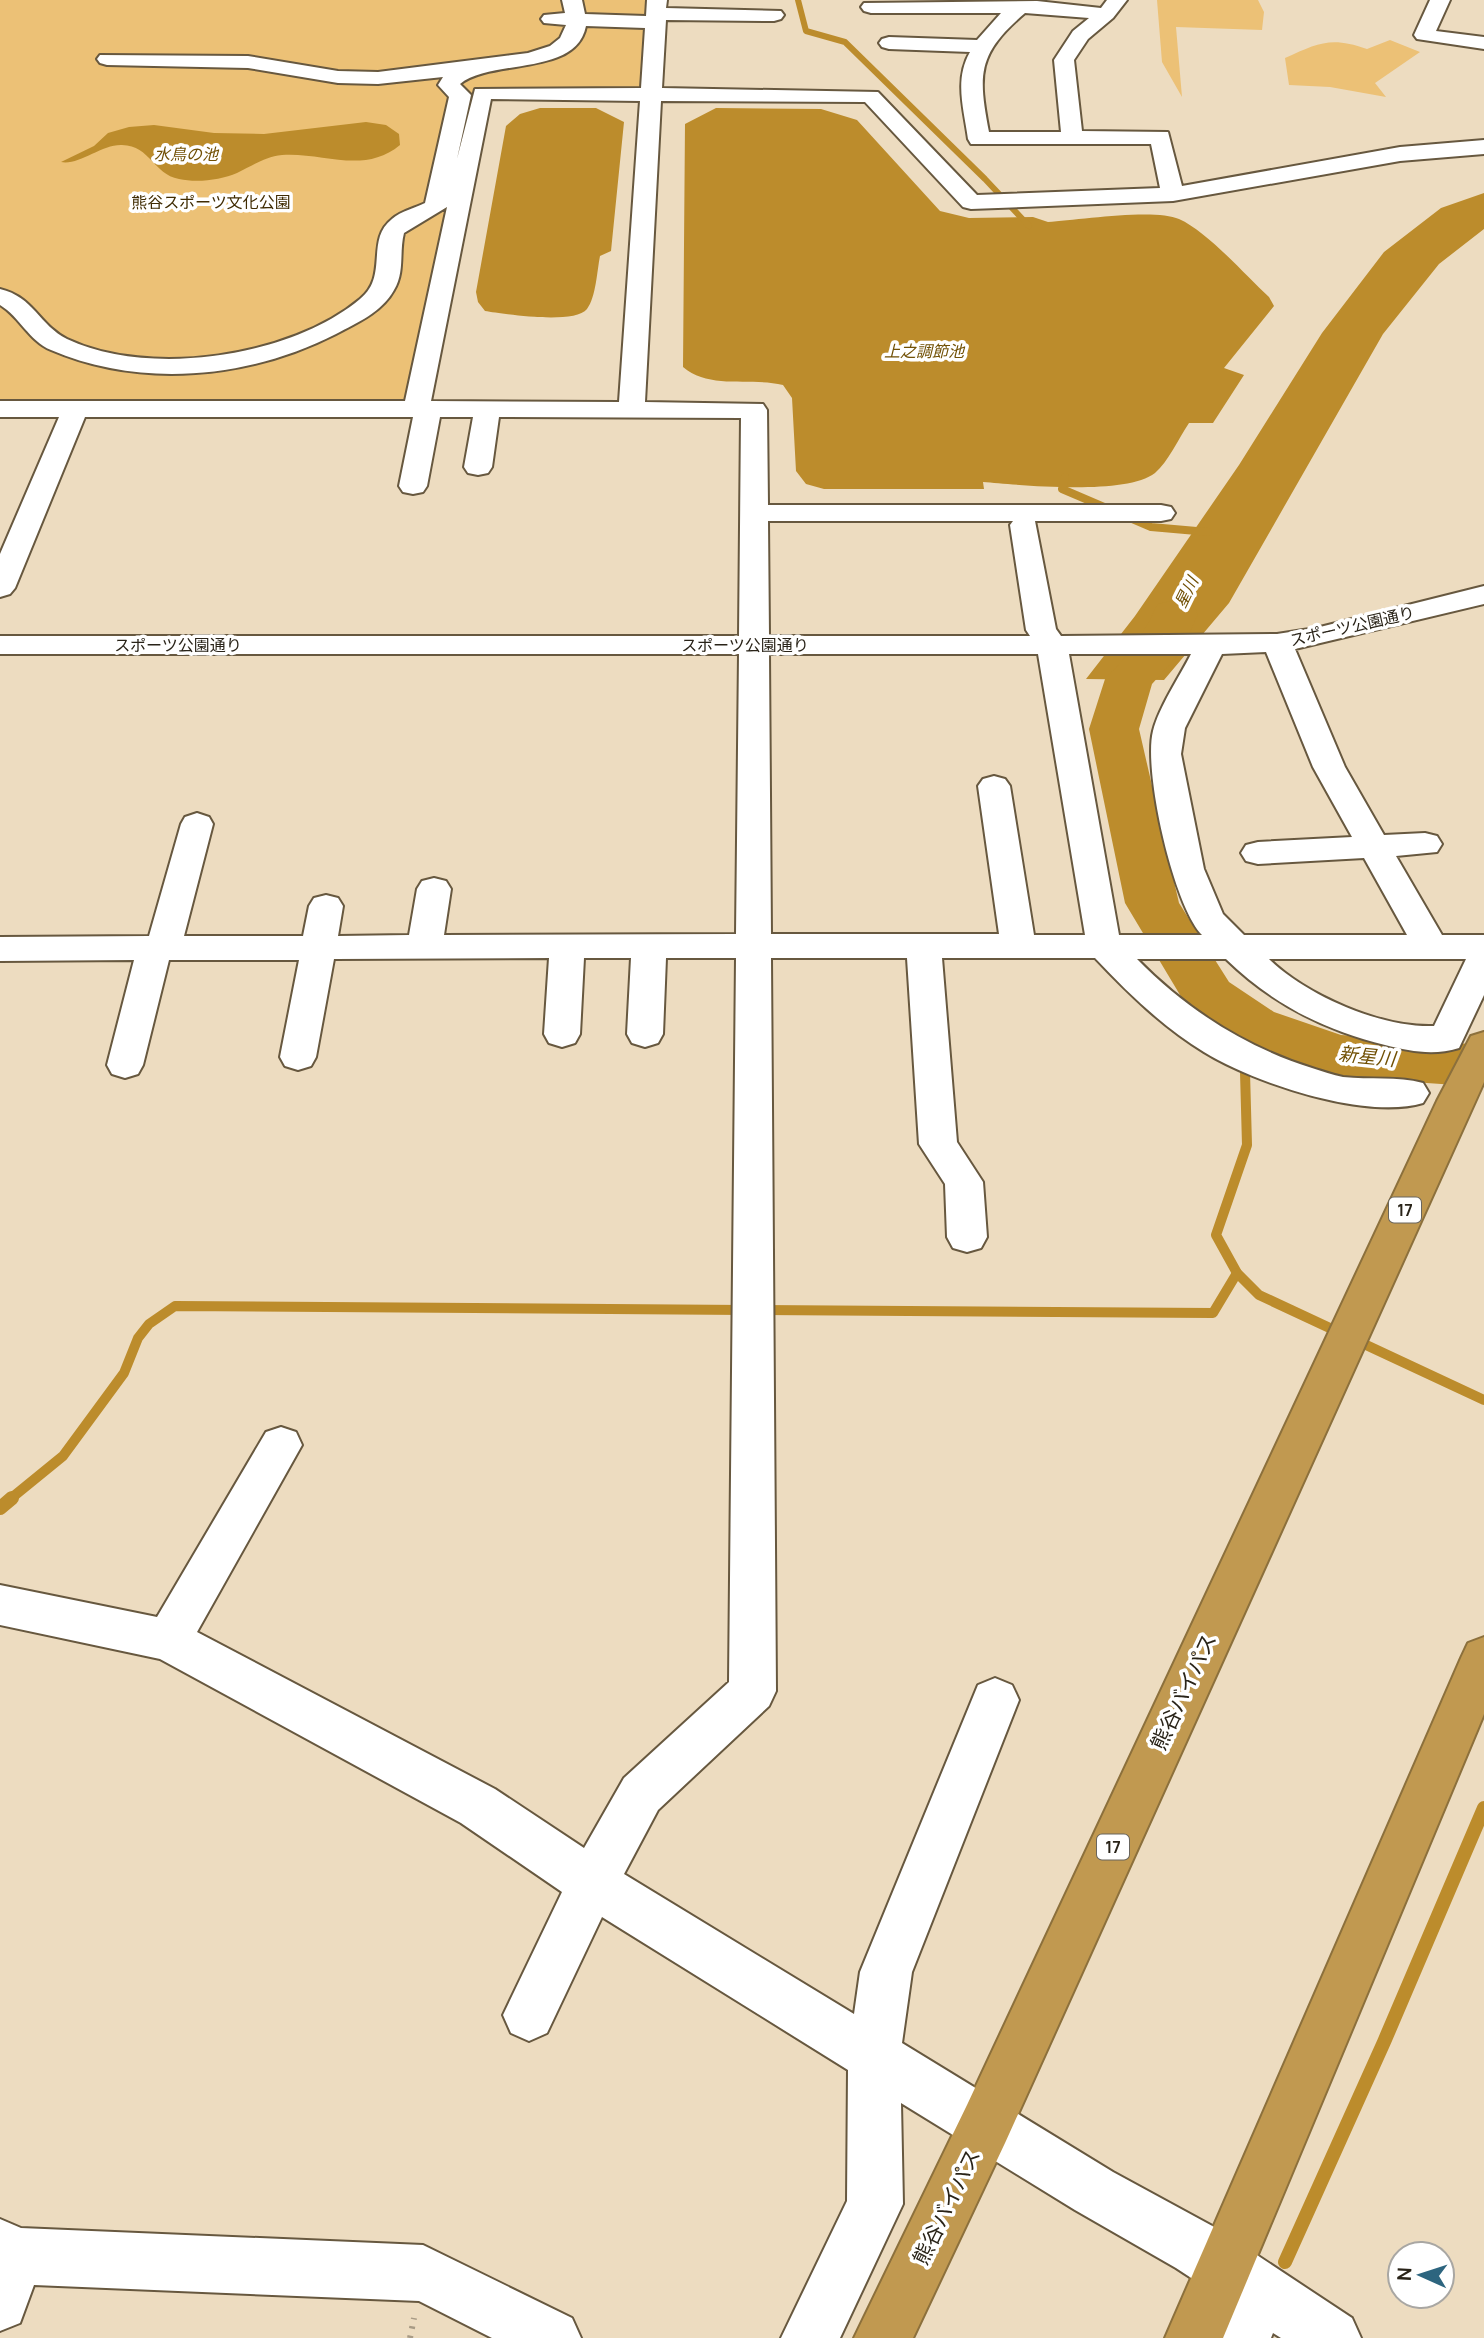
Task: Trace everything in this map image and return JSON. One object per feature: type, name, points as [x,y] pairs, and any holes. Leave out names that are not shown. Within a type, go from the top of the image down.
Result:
[{"type":"highway","name":"熊谷バイパス","points":[[883,2338],[986,2124],[1484,1045]]},
{"type":"highway","points":[[1194,2338],[1242,2299],[1484,1658]]},
{"type":"street","points":[[1440,0],[1424,35],[1484,43]]},
{"type":"street","points":[[871,7],[1112,7]]},
{"type":"street","points":[[1020,7],[998,24],[983,46],[971,79],[979,139],[1160,137],[1173,194]]},
{"type":"street","points":[[1072,138],[1064,60],[1080,35],[1112,7]]},
{"type":"street","points":[[107,59],[248,62],[338,77],[378,78],[532,59],[570,40],[575,31],[574,9]]},
{"type":"street","points":[[549,19],[574,9],[774,15]]},
{"type":"street","points":[[632,409],[656,12]]},
{"type":"street","points":[[889,43],[983,46]]},
{"type":"street","points":[[0,296],[21,305],[40,331],[57,344],[97,357],[147,365],[194,366],[228,362],[297,344],[327,330],[373,301],[388,283],[391,269],[388,241],[399,224],[436,206],[460,95],[449,85],[455,77],[471,68]]},
{"type":"street","points":[[413,486],[422,409],[482,93],[872,96],[971,202],[1173,194],[1400,154],[1484,147]]},
{"type":"street","points":[[0,588],[76,408]]},
{"type":"street","points":[[0,409],[754,410],[755,646],[751,946],[752,1691],[640,1794],[592,1883],[529,2015]]},
{"type":"street","points":[[478,467],[487,409]]},
{"type":"street","points":[[754,513],[1161,513]]},
{"type":"street","points":[[1024,525],[1041,630],[1062,645],[1104,946],[1147,990],[1228,1048],[1269,1068],[1341,1090],[1410,1093]]},
{"type":"street","name":"スポーツ公園通り","points":[[0,645],[1211,646],[1277,643],[1316,637],[1484,595]]},
{"type":"street","points":[[1277,643],[1329,767],[1431,947]]},
{"type":"street","points":[[1211,646],[1169,728],[1165,754],[1187,869],[1208,920],[1264,975],[1299,999],[1355,1025],[1418,1040],[1446,1039],[1484,957]]},
{"type":"street","points":[[994,786],[1018,946]]},
{"type":"street","points":[[124,1065],[197,824]]},
{"type":"street","points":[[1258,853],[1425,844]]},
{"type":"street","points":[[425,947],[434,889]]},
{"type":"street","points":[[298,1057],[326,906]]},
{"type":"street","points":[[0,949],[567,946],[1484,947]]},
{"type":"street","points":[[562,1034],[567,946]]},
{"type":"street","points":[[645,1034],[649,946]]},
{"type":"street","points":[[924,946],[938,1144],[964,1182],[967,1237]]},
{"type":"street","points":[[168,1640],[282,1445]]},
{"type":"street","points":[[0,1605],[168,1640],[478,1806],[592,1883],[986,2124],[1242,2299],[1332,2338]]},
{"type":"street","points":[[810,2338],[874,2204],[874,2057],[886,1972],[995,1700]]},
{"type":"street","points":[[5,2269],[422,2273],[552,2338]]},
{"type":"green space","name":"熊谷スポーツ文化公園","points":[[0,0],[652,0],[646,88],[475,88],[407,405],[0,403]]},
{"type":"green space","points":[[1157,0],[1258,0],[1264,12],[1262,30],[1176,27],[1182,97],[1162,62]]},
{"type":"green space","points":[[1390,40],[1420,52],[1375,83],[1386,97],[1330,87],[1289,85],[1285,58],[1325,43],[1344,43],[1367,49]]},
{"type":"water","points":[[540,108],[596,108],[624,122],[611,251],[600,256],[590,304],[580,314],[538,317],[485,311],[478,302],[476,292],[506,126],[520,114]]},
{"type":"water","name":"上之調節池","points":[[716,108],[821,109],[857,120],[940,211],[969,218],[1033,217],[1048,222],[1152,215],[1179,219],[1214,244],[1269,297],[1274,306],[1224,368],[1244,375],[1213,423],[1189,423],[1160,468],[1141,480],[1097,487],[983,482],[984,489],[824,489],[806,484],[796,471],[792,398],[783,385],[718,381],[694,374],[683,367],[685,124]]},
{"type":"water","name":"水鳥の池","points":[[366,122],[386,125],[399,134],[400,145],[386,154],[358,161],[297,155],[276,156],[231,175],[201,181],[170,176],[139,150],[122,145],[106,148],[75,161],[61,162],[94,146],[108,133],[129,127],[154,125],[214,133],[264,134]]},
{"type":"water","points":[[1484,193],[1484,229],[1439,264],[1383,334],[1229,603],[1164,680],[1086,679],[1135,616],[1239,465],[1322,333],[1384,252],[1441,208]]},
{"type":"waterway","points":[[798,0],[806,31],[845,42],[985,179],[1029,226]]},
{"type":"waterway","points":[[1065,477],[1062,489],[1151,527],[1208,532]]},
{"type":"waterway","name":"星川","points":[[1175,614],[1157,652],[1129,679],[1114,729],[1152,903],[1209,996],[1254,1026],[1295,1043],[1341,1056],[1484,1066]]},
{"type":"waterway","points":[[1237,1273],[1216,1235],[1247,1145],[1245,1072],[1254,1026]]},
{"type":"waterway","points":[[761,1310],[1213,1313],[1237,1273]]},
{"type":"waterway","points":[[1237,1273],[1259,1295],[1484,1400]]},
{"type":"waterway","points":[[9,1500],[63,1456],[124,1373],[138,1338],[149,1324],[175,1306],[745,1310]]},
{"type":"waterway","points":[[0,1508],[12,1498]]},
{"type":"waterway","points":[[1285,2262],[1384,2042],[1484,1808]]},
{"type":"water label","name":"新星川","points":[[1367,1056]]}]
